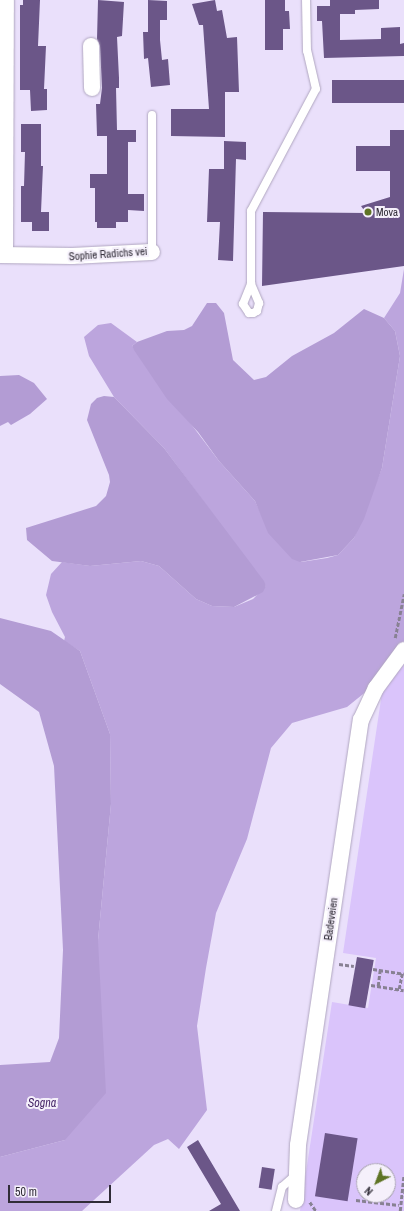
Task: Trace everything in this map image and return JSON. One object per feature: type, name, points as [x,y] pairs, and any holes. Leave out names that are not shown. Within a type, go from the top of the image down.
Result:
[{"type":"street","points":[[3,255],[6,0]]},
{"type":"street","points":[[91,46],[92,88]]},
{"type":"street","name":"Sophie Radichs vei","points":[[3,255],[72,256],[152,252]]},
{"type":"street","name":"Badeveien","points":[[303,1201],[298,1173],[298,1145],[361,720],[376,688],[404,650]]},
{"type":"lane","points":[[251,284],[251,211],[316,88],[307,51],[306,0]]},
{"type":"lane","name":"Sophie Radichs vei","points":[[152,115],[152,252]]},
{"type":"lane","points":[[276,1211],[282,1187],[298,1173]]},
{"type":"path","points":[[373,969],[403,973],[399,989]]},
{"type":"path","points":[[378,986],[380,970]]},
{"type":"path","points":[[371,985],[404,990]]},
{"type":"path","points":[[400,1211],[399,1205],[404,1175]]},
{"type":"path","points":[[303,1201],[316,1211]]},
{"type":"path","points":[[382,1203],[399,1205]]},
{"type":"shaded area","points":[[404,269],[404,645],[373,686],[347,707],[292,723],[271,748],[247,839],[216,913],[206,968],[197,1026],[207,1110],[179,1149],[168,1139],[154,1145],[82,1211],[0,1211],[0,1157],[65,1140],[98,940],[111,804],[110,734],[80,651],[64,641],[65,637],[52,612],[46,595],[51,574],[62,562],[90,566],[141,561],[159,566],[196,599],[212,606],[234,607],[253,599],[266,586],[164,448],[114,397],[89,356],[84,337],[98,325],[111,323],[137,342],[132,346],[219,461],[255,501],[262,516],[301,562],[327,558],[338,555],[354,538],[382,468],[400,356],[395,331],[384,318],[400,293]]},
{"type":"shaded area","points":[[404,546],[404,1211],[300,1211],[332,1002],[368,1008],[376,958],[343,953]]},
{"type":"water","points":[[207,303],[216,303],[224,313],[233,360],[254,380],[266,377],[292,356],[334,333],[364,309],[384,318],[395,331],[400,356],[382,468],[364,519],[354,538],[338,555],[300,562],[292,559],[268,533],[255,501],[219,461],[198,432],[167,399],[134,350],[132,346],[137,342],[167,331],[184,330],[192,326]]},
{"type":"water","points":[[19,375],[34,383],[47,399],[30,414],[11,425],[8,422],[0,426],[0,376]]},
{"type":"water","points":[[104,396],[114,397],[164,448],[264,581],[266,586],[263,592],[234,607],[212,606],[196,599],[159,566],[141,561],[90,566],[52,561],[27,540],[26,528],[96,506],[106,496],[110,482],[109,475],[87,420],[91,404],[97,398]]},
{"type":"water","name":"Sogna","points":[[0,618],[51,631],[80,651],[110,734],[111,804],[98,940],[106,1093],[65,1140],[0,1157],[0,1065],[50,1062],[59,1038],[63,950],[54,766],[39,712],[0,684]]},
{"type":"building","points":[[23,0],[40,0],[38,46],[46,46],[44,89],[47,89],[47,110],[31,111],[30,90],[20,90],[20,5],[23,5]]},
{"type":"building","points":[[98,0],[124,2],[122,36],[117,37],[119,88],[116,88],[117,130],[136,130],[136,142],[128,142],[128,194],[144,194],[144,211],[128,210],[128,222],[116,222],[116,228],[97,228],[97,222],[95,222],[95,188],[90,188],[90,174],[107,174],[107,136],[97,136],[96,104],[100,104],[102,88],[100,46],[97,39]]},
{"type":"building","points":[[148,0],[167,1],[167,20],[160,20],[160,40],[162,60],[168,59],[170,85],[151,87],[148,58],[144,59],[143,32],[148,32]]},
{"type":"building","points":[[215,0],[217,11],[222,10],[227,38],[237,37],[239,92],[225,92],[225,137],[171,136],[171,109],[209,109],[203,25],[199,25],[192,4]]},
{"type":"building","points":[[265,0],[285,0],[285,11],[289,11],[290,29],[283,29],[283,50],[265,50]]},
{"type":"building","points":[[330,0],[379,0],[379,9],[355,10],[355,14],[340,14],[340,40],[381,39],[381,28],[400,27],[400,44],[404,43],[404,56],[324,58],[322,21],[317,21],[317,6],[330,6]]},
{"type":"building","points":[[332,80],[404,80],[404,103],[332,103]]},
{"type":"building","points":[[21,124],[41,124],[41,166],[43,166],[41,212],[49,212],[49,231],[32,231],[32,222],[21,222],[21,186],[24,186],[25,152],[21,152]]},
{"type":"building","points":[[390,130],[404,130],[404,266],[262,286],[263,212],[366,213],[361,206],[390,197],[390,171],[356,171],[356,146],[390,146]]},
{"type":"building","points":[[224,141],[246,142],[246,160],[236,159],[233,261],[218,260],[220,222],[207,222],[209,169],[224,169]]},
{"type":"building","points":[[357,957],[374,960],[365,1008],[348,1005]]},
{"type":"building","points":[[325,1133],[358,1138],[348,1201],[315,1196]]},
{"type":"building","points":[[198,1140],[240,1211],[209,1211],[221,1204],[187,1147]]},
{"type":"building","points":[[262,1167],[275,1169],[272,1190],[259,1188]]},
{"type":"place","name":"Mova","points":[[368,212]]}]
